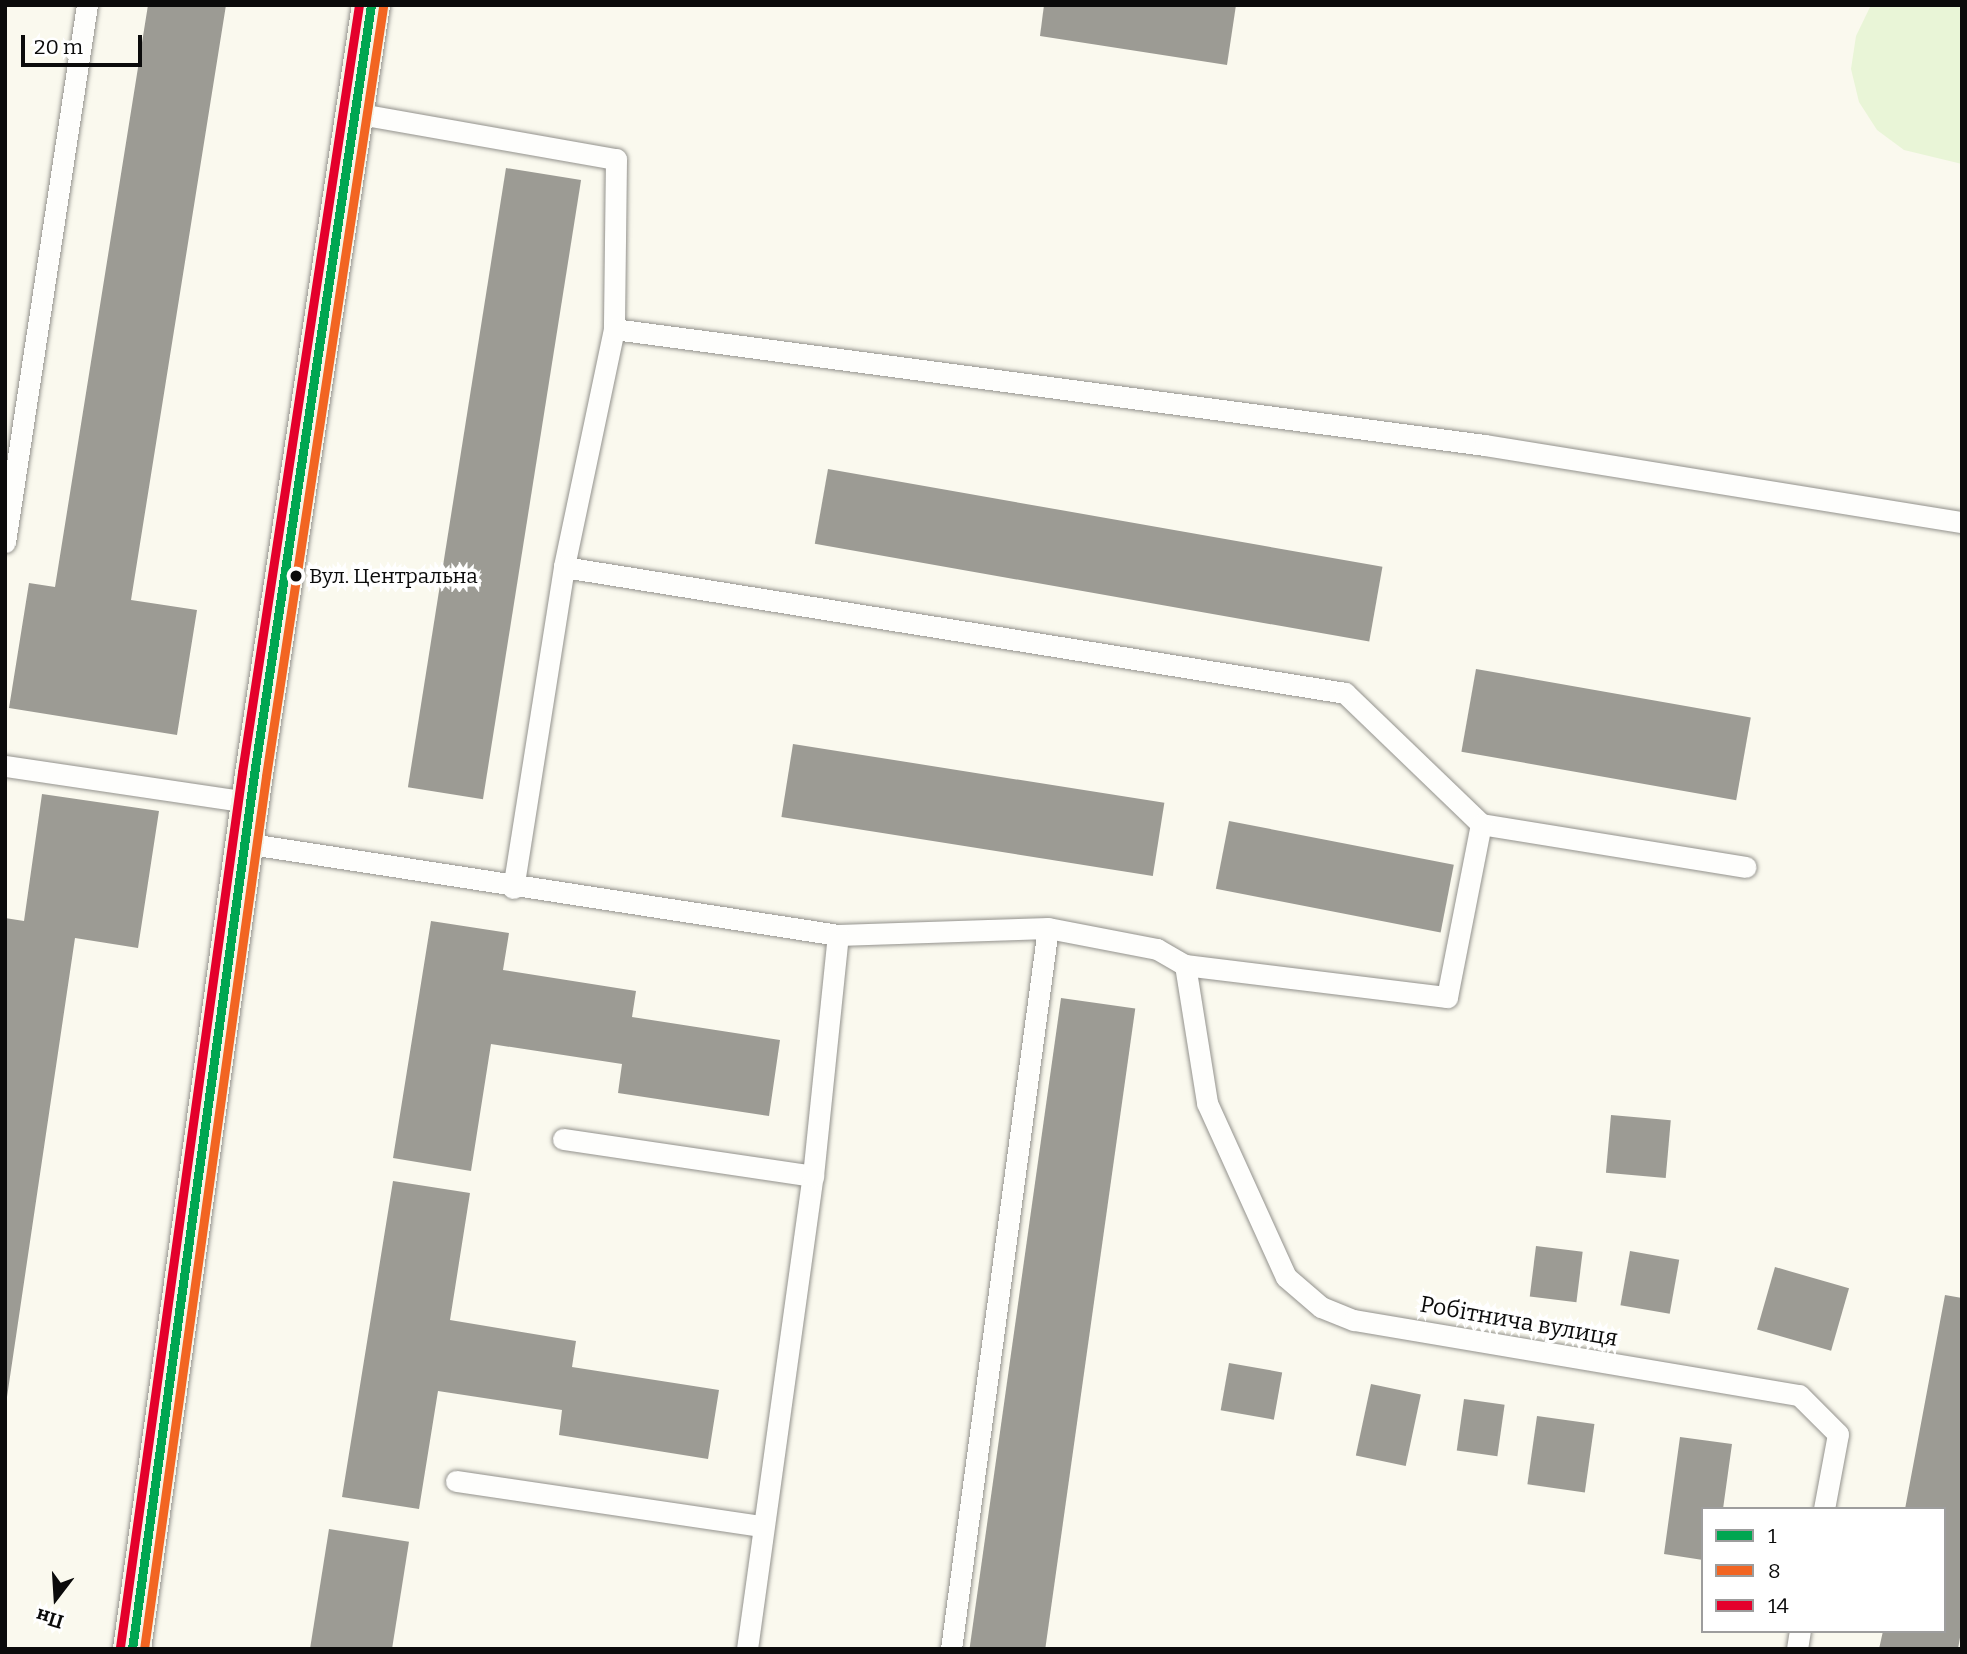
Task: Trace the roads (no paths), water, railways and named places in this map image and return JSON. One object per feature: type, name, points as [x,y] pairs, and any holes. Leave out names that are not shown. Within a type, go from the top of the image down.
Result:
[{"type":"street","points":[[132,1649],[244,843],[371,5]]},
{"type":"lane","points":[[5,542],[88,5]]},
{"type":"lane","points":[[354,113],[615,159],[614,329],[564,567],[513,888]]},
{"type":"lane","points":[[614,329],[1485,445],[1962,522]]},
{"type":"lane","points":[[564,567],[1345,692],[1481,824],[1746,867]]},
{"type":"lane","points":[[5,766],[250,802]]},
{"type":"lane","points":[[244,843],[513,888],[838,935],[1048,928],[1157,949],[1185,965],[1447,997],[1481,824]]},
{"type":"lane","points":[[951,1649],[1048,928]]},
{"type":"lane","points":[[747,1649],[760,1526],[813,1176],[838,935]]},
{"type":"lane","name":"Робітнича вулиця","points":[[1185,965],[1207,1103],[1264,1239],[1286,1277],[1321,1307],[1354,1320],[1799,1395],[1838,1434],[1824,1507]]},
{"type":"lane","points":[[563,1139],[813,1176]]},
{"type":"lane","points":[[456,1481],[760,1526]]},
{"type":"place","name":"Вул. Центральна","points":[[296,576]]}]
